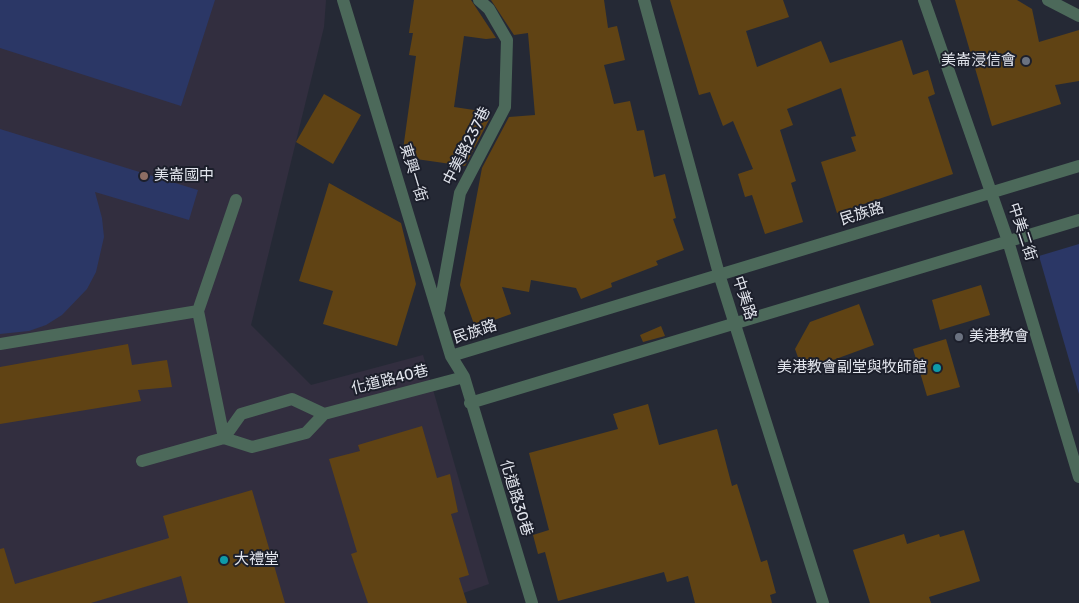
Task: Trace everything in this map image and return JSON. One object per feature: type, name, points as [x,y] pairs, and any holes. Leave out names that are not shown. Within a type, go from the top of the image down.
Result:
[{"type":"street","name":"東興一街","points":[[343,0],[451,356]]},
{"type":"street","name":"中美路237巷","points":[[438,314],[460,193],[505,107],[507,40],[489,9],[479,0]]},
{"type":"street","name":"中美路","points":[[644,0],[718,274],[823,603]]},
{"type":"street","name":"中美二街","points":[[924,0],[1008,241],[1079,477]]},
{"type":"street","points":[[1048,0],[1079,16]]},
{"type":"street","name":"民族路","points":[[470,402],[464,377],[451,356],[1079,166]]},
{"type":"street","points":[[224,438],[198,310],[236,200]]},
{"type":"street","points":[[470,402],[1079,220]]},
{"type":"street","points":[[0,344],[198,310]]},
{"type":"street","name":"化道路40巷","points":[[324,414],[464,377]]},
{"type":"street","points":[[142,461],[224,438],[252,447],[306,433],[324,414],[292,399],[242,414],[224,438]]},
{"type":"street","name":"化道路30巷","points":[[470,402],[532,603]]},
{"type":"shaded area","name":"美崙國中","points":[[0,0],[326,0],[324,27],[251,325],[311,385],[423,355],[489,584],[435,603],[0,603]]},
{"type":"shaded area","points":[[0,0],[215,0],[181,106],[0,48]]},
{"type":"shaded area","points":[[0,129],[198,190],[189,220],[95,192],[102,218],[104,237],[96,272],[87,289],[62,315],[46,325],[29,331],[0,334]]},
{"type":"shaded area","points":[[1079,244],[1079,394],[1039,256]]},
{"type":"building","points":[[414,0],[471,0],[496,38],[486,39],[464,36],[454,107],[487,112],[486,119],[490,118],[465,166],[402,157],[416,56],[409,55],[413,33],[409,33]]},
{"type":"building","points":[[491,0],[604,0],[608,28],[617,26],[625,60],[604,65],[614,104],[630,101],[637,131],[644,130],[654,177],[665,174],[676,218],[673,219],[684,250],[656,261],[658,265],[611,283],[612,287],[581,299],[576,288],[531,280],[529,292],[502,287],[511,314],[475,327],[460,285],[482,168],[509,117],[535,115],[528,33],[514,35]]},
{"type":"building","points":[[670,0],[783,0],[789,17],[746,31],[757,67],[821,41],[830,63],[902,40],[913,75],[928,70],[935,94],[928,97],[953,174],[837,213],[821,162],[856,151],[851,137],[856,136],[841,88],[787,109],[793,125],[780,130],[796,181],[791,183],[803,222],[765,234],[752,195],[745,197],[738,174],[753,169],[733,121],[723,126],[710,92],[699,95]]},
{"type":"building","name":"美崙浸信會","points":[[955,0],[1017,0],[1032,9],[1039,42],[1079,30],[1079,81],[1055,85],[1061,104],[992,126]]},
{"type":"building","points":[[324,94],[361,115],[333,164],[296,142]]},
{"type":"building","points":[[329,183],[401,223],[416,284],[397,346],[323,324],[333,291],[299,281]]},
{"type":"building","name":"美港教會","points":[[981,285],[990,315],[940,330],[932,300]]},
{"type":"building","points":[[859,304],[874,345],[803,371],[795,349],[810,322]]},
{"type":"building","points":[[661,326],[665,336],[643,342],[640,335]]},
{"type":"building","name":"美港教會副堂與牧師館","points":[[946,339],[960,387],[927,396],[913,349]]},
{"type":"building","points":[[128,344],[132,365],[167,360],[172,387],[138,390],[141,401],[0,424],[0,367]]},
{"type":"building","points":[[648,404],[659,445],[717,429],[732,486],[737,484],[761,562],[767,560],[776,593],[770,595],[772,603],[695,603],[688,576],[667,582],[664,572],[558,601],[545,552],[538,554],[533,535],[549,530],[529,453],[618,429],[613,414]]},
{"type":"building","points":[[422,426],[437,478],[450,474],[458,512],[451,514],[469,575],[459,578],[467,603],[368,603],[351,554],[357,552],[329,459],[360,451],[358,445]]},
{"type":"building","name":"大禮堂","points":[[252,490],[285,603],[188,603],[181,576],[91,603],[0,603],[0,549],[4,548],[15,584],[169,538],[163,516]]},
{"type":"building","points":[[964,530],[980,581],[929,597],[931,603],[870,603],[853,550],[904,534],[907,544],[939,534],[940,537]]},
{"type":"place","name":"美崙浸信會","points":[[1026,61]]},
{"type":"place","name":"美崙國中","points":[[144,176]]},
{"type":"place","name":"美港教會","points":[[959,337]]},
{"type":"place","name":"美港教會副堂與牧師館","points":[[937,368]]},
{"type":"place","name":"大禮堂","points":[[224,560]]}]
